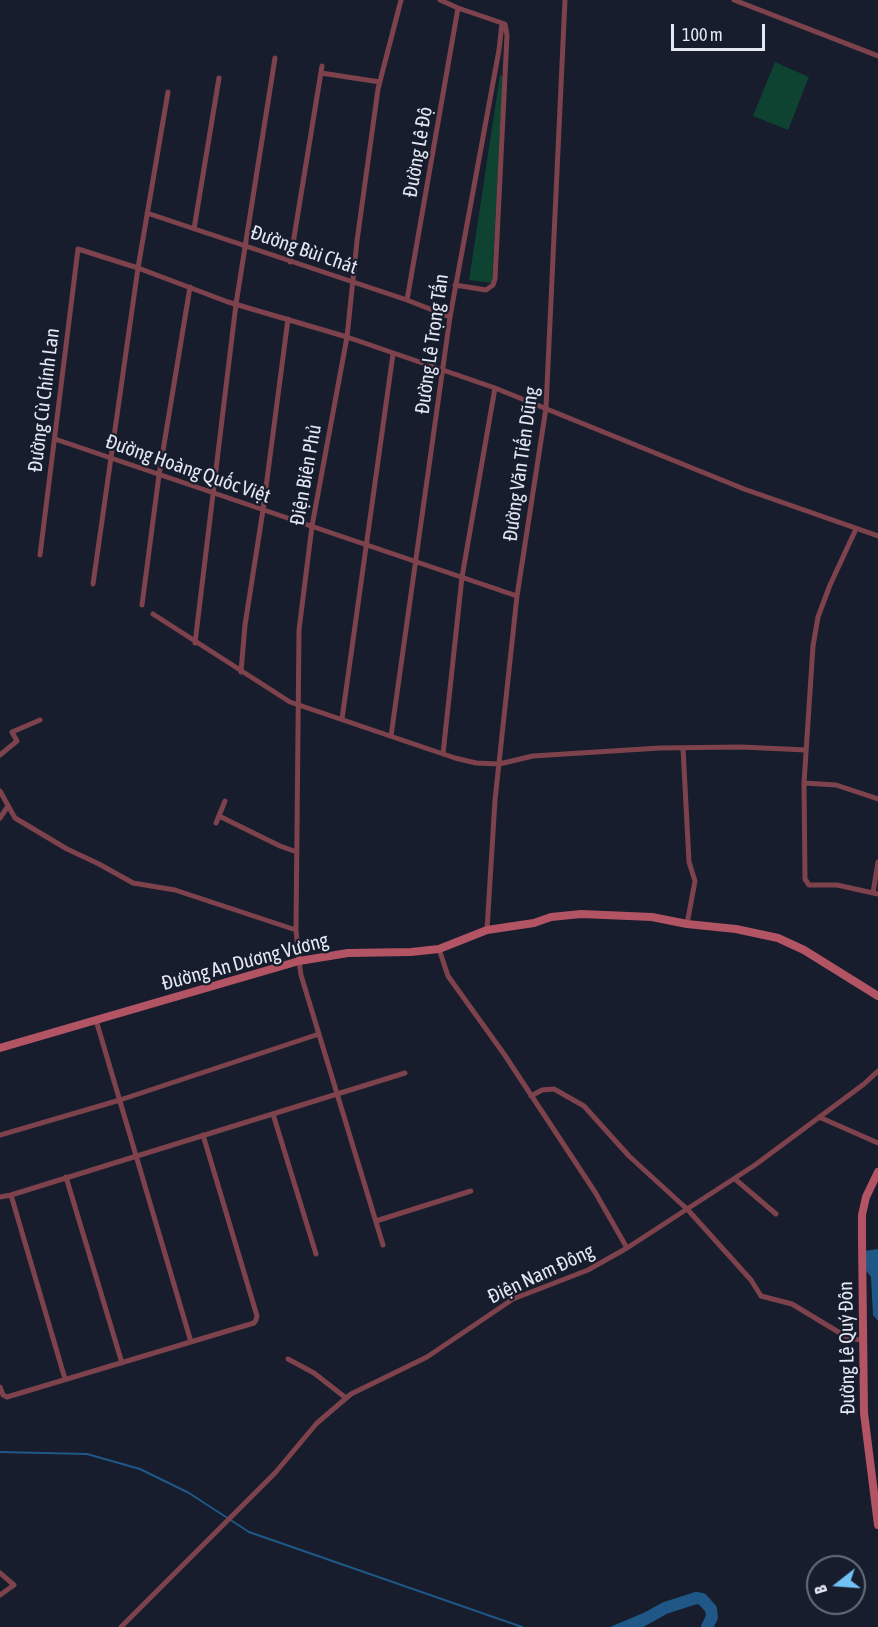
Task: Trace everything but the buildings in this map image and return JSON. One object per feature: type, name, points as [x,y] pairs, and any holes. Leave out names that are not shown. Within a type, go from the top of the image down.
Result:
[{"type":"main road","name":"Đường An Dương Vương","points":[[0,1048],[299,961],[348,953],[439,949],[487,930],[534,923],[551,917],[581,914],[652,917],[687,924],[736,929],[778,938],[804,950],[878,996]]},
{"type":"main road","name":"Đường Lê Quý Đôn","points":[[878,1172],[866,1197],[862,1215],[864,1413],[878,1525]]},
{"type":"street","name":"Điện Biên Phủ","points":[[383,1245],[299,961],[296,930],[299,630],[312,526],[347,337],[352,282],[380,82],[401,0]]},
{"type":"street","points":[[440,0],[505,24],[507,34],[495,279],[493,285],[486,290],[455,285]]},
{"type":"street","name":"Đường Văn Tiến Dũng","points":[[487,930],[499,764],[517,596],[546,408],[565,0]]},
{"type":"street","points":[[734,0],[878,56]]},
{"type":"street","name":"Đường Lê Độ","points":[[407,300],[458,8]]},
{"type":"street","name":"Đường Lê Trọng Tấn","points":[[391,736],[450,317],[502,23]]},
{"type":"street","points":[[195,642],[236,303],[275,58]]},
{"type":"street","points":[[290,262],[322,66]]},
{"type":"street","points":[[321,73],[380,82]]},
{"type":"street","points":[[194,229],[219,78]]},
{"type":"street","points":[[93,584],[138,268],[168,92]]},
{"type":"street","name":"Đường Bùi Chát","points":[[147,213],[407,300],[450,317]]},
{"type":"street","name":"Đường Cù Chính Lan","points":[[40,555],[78,249],[138,268]]},
{"type":"street","points":[[138,268],[236,303],[347,337],[495,388],[744,489],[878,536]]},
{"type":"street","points":[[142,605],[159,475],[190,287]]},
{"type":"street","points":[[241,672],[245,625],[263,510],[288,319]]},
{"type":"street","points":[[342,719],[393,354]]},
{"type":"street","points":[[443,753],[462,578],[495,388]]},
{"type":"street","name":"Đường Hoàng Quốc Việt","points":[[54,439],[517,596]]},
{"type":"street","points":[[856,529],[818,617],[813,646],[804,783],[806,883],[809,885],[837,885],[876,893],[878,862]]},
{"type":"street","points":[[153,614],[241,672],[299,706],[476,763],[499,764],[534,756],[683,748],[741,747],[806,750]]},
{"type":"street","points":[[0,755],[17,741],[12,732],[40,720]]},
{"type":"street","points":[[683,748],[689,862],[695,881],[687,924]]},
{"type":"street","points":[[804,783],[836,785],[878,799]]},
{"type":"street","points":[[0,791],[15,818],[67,849],[133,883],[175,890],[296,930]]},
{"type":"street","points":[[216,823],[225,801]]},
{"type":"street","points":[[0,818],[8,806]]},
{"type":"street","points":[[219,816],[297,852]]},
{"type":"street","points":[[439,949],[448,976],[595,1191],[627,1248]]},
{"type":"street","points":[[96,1020],[191,1342]]},
{"type":"street","points":[[0,1135],[120,1100],[319,1034]]},
{"type":"street","name":"Điện Nam Đông","points":[[121,1627],[275,1473],[317,1423],[346,1398],[379,1379],[427,1357],[513,1299],[588,1270],[627,1248],[735,1179],[864,1084],[878,1071]]},
{"type":"street","points":[[0,1197],[405,1072]]},
{"type":"street","points":[[531,1096],[542,1090],[554,1089],[584,1106],[629,1156],[688,1210],[751,1280],[761,1296],[792,1304],[850,1339],[863,1340]]},
{"type":"street","points":[[273,1114],[316,1254]]},
{"type":"street","points":[[819,1117],[878,1143]]},
{"type":"street","points":[[0,1387],[3,1395],[7,1397],[254,1323],[257,1316],[203,1135]]},
{"type":"street","points":[[66,1177],[122,1363]]},
{"type":"street","points":[[735,1179],[776,1214]]},
{"type":"street","points":[[376,1221],[471,1191]]},
{"type":"street","points":[[11,1195],[65,1379]]},
{"type":"street","points":[[288,1359],[314,1373],[346,1398]]},
{"type":"street","points":[[0,1573],[14,1586],[0,1595]]},
{"type":"green space","points":[[775,62],[809,77],[788,130],[753,116]]},
{"type":"green space","points":[[500,75],[503,76],[492,283],[469,280]]},
{"type":"water","points":[[878,1249],[878,1321],[873,1315],[871,1277],[865,1269],[864,1251]]},
{"type":"water","points":[[648,1611],[653,1615],[652,1619],[642,1627],[610,1627]]},
{"type":"waterway","points":[[0,1452],[87,1454],[140,1469],[189,1493],[249,1532],[522,1627]]},
{"type":"waterway","points":[[631,1627],[665,1608],[696,1598],[702,1599],[711,1609],[712,1617],[707,1627]]}]
